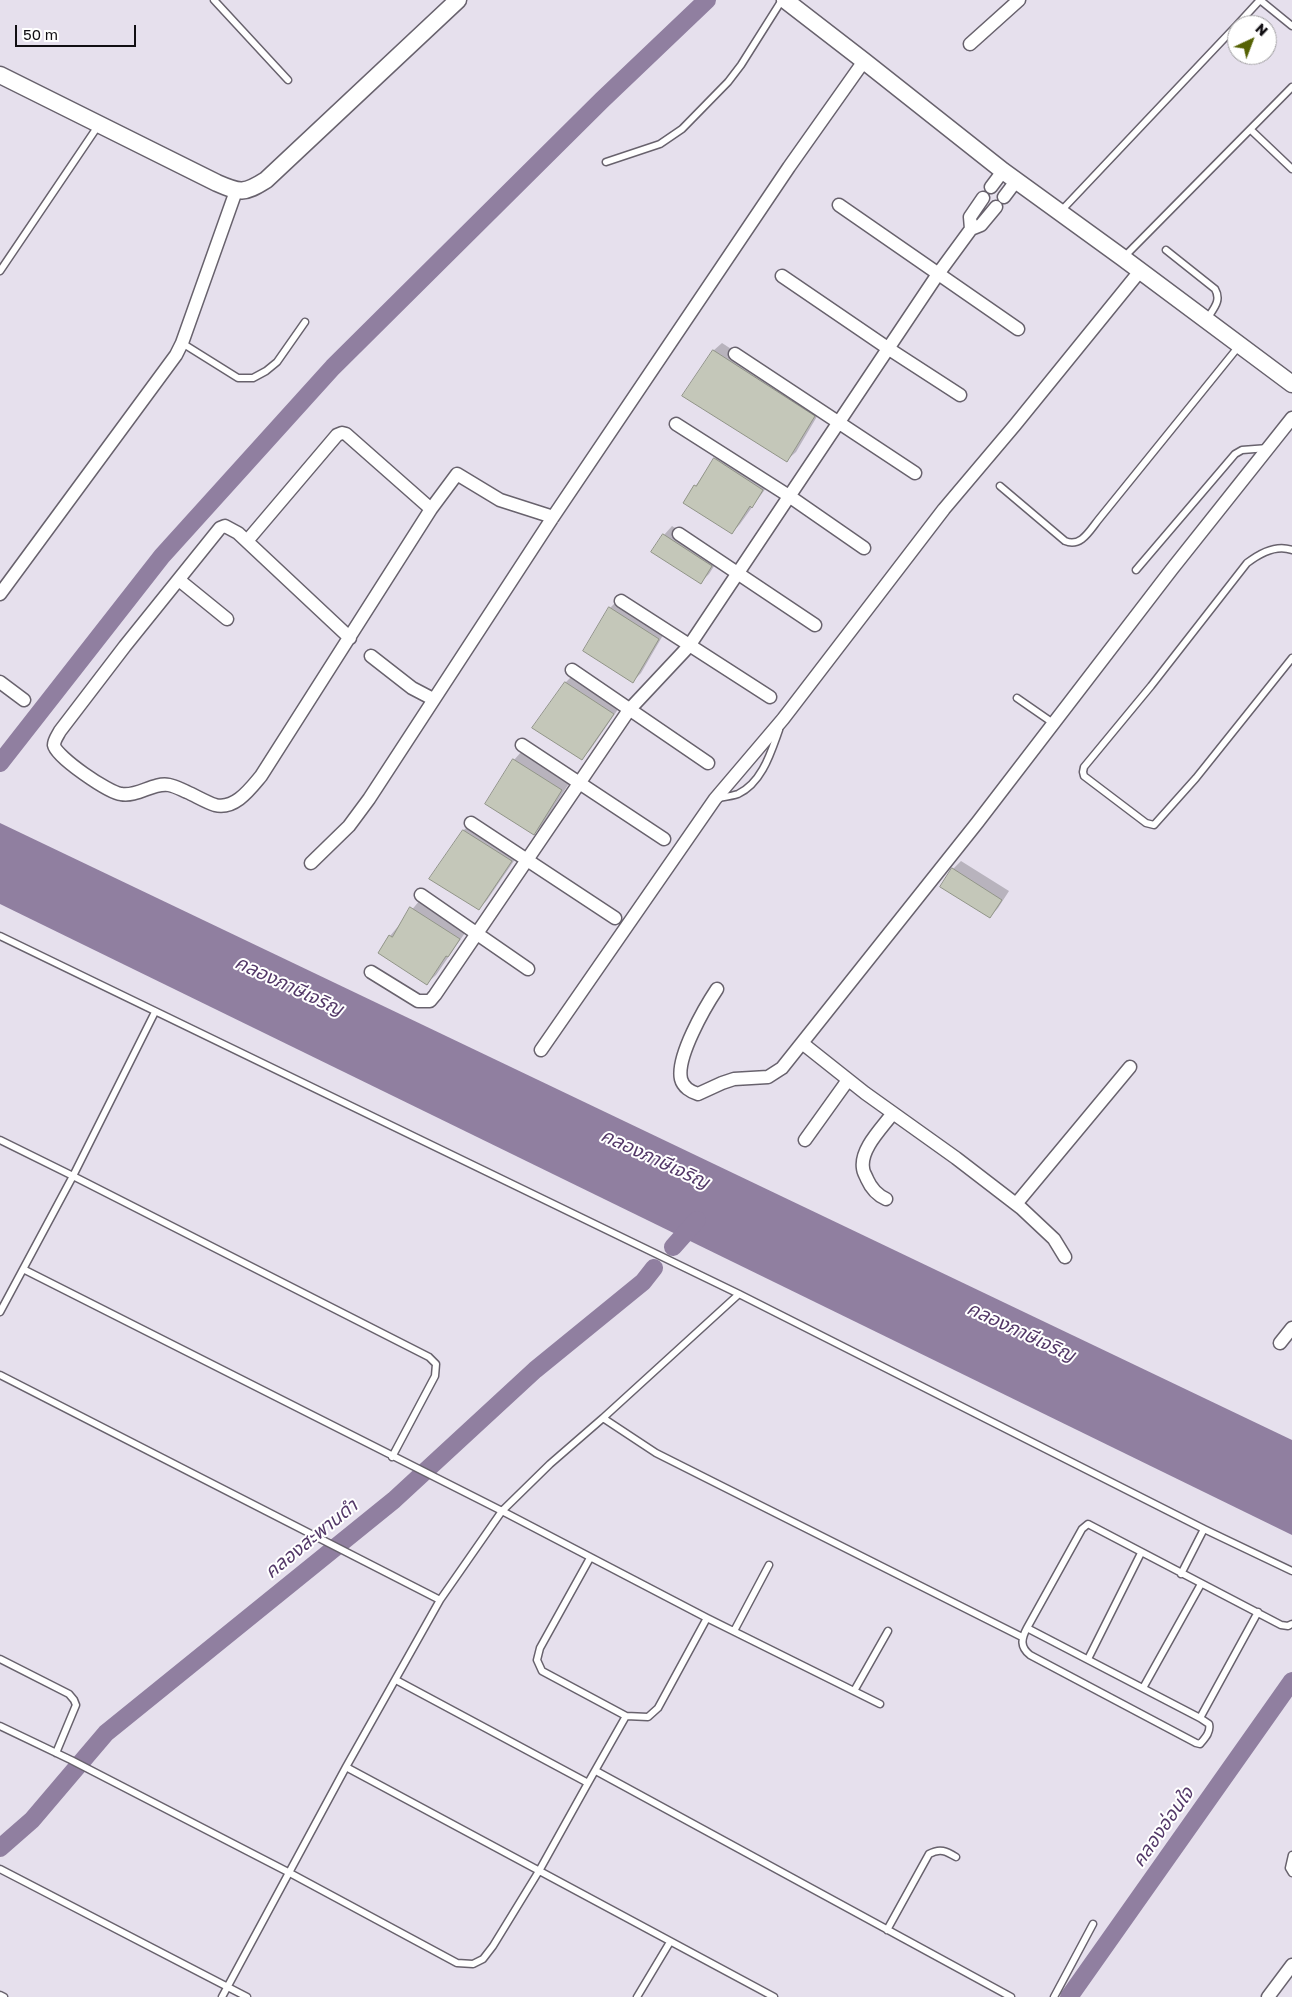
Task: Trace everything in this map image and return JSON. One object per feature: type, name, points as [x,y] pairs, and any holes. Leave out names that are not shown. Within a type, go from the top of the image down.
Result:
[{"type":"street","points":[[0,75],[98,125],[236,191],[251,190],[266,180],[458,0]]},
{"type":"street","points":[[783,0],[864,61],[1016,181],[1292,384]]},
{"type":"street","points":[[970,44],[1019,0]]},
{"type":"street","points":[[311,863],[349,826],[369,800],[433,699],[788,167],[864,61]]},
{"type":"street","points":[[971,229],[970,217],[1003,171]]},
{"type":"street","points":[[371,972],[418,1001],[430,1001],[629,710],[689,646],[938,274],[971,229],[981,225],[1016,181]]},
{"type":"street","points":[[0,594],[168,366],[182,343],[236,191]]},
{"type":"street","points":[[839,205],[1018,330]]},
{"type":"street","points":[[541,1050],[715,799],[783,719],[944,509],[1140,271]]},
{"type":"street","points":[[782,276],[960,395]]},
{"type":"street","points":[[735,354],[916,473]]},
{"type":"street","points":[[717,989],[701,1014],[685,1053],[681,1079],[685,1087],[698,1094],[722,1083],[734,1080],[768,1077],[782,1068],[1292,418]]},
{"type":"street","points":[[676,424],[789,496],[864,548]]},
{"type":"street","points":[[247,542],[337,436],[342,433],[346,434],[431,508]]},
{"type":"street","points":[[350,638],[247,542],[231,528],[225,526],[220,528],[125,646],[60,731],[54,741],[54,747],[83,774],[119,794],[130,795],[162,784],[170,785],[215,805],[225,806],[236,801],[248,792],[261,776],[350,638],[431,508],[457,474],[500,500],[554,517]]},
{"type":"street","points":[[679,534],[815,625]]},
{"type":"street","points":[[179,580],[228,619]]},
{"type":"street","points":[[621,601],[770,697]]},
{"type":"street","points":[[371,656],[407,684],[433,699]]},
{"type":"street","points":[[572,670],[708,763]]},
{"type":"street","points":[[0,682],[24,700]]},
{"type":"street","points":[[522,746],[664,840]]},
{"type":"street","points":[[471,823],[615,918]]},
{"type":"street","points":[[421,895],[528,969]]},
{"type":"street","points":[[802,1043],[848,1080],[1016,1204],[1054,1239],[1065,1257]]},
{"type":"street","points":[[1016,1204],[1130,1067]]},
{"type":"street","points":[[805,1140],[848,1080]]},
{"type":"street","points":[[886,1199],[870,1186],[863,1170],[863,1159],[867,1149],[893,1113]]},
{"type":"street","points":[[1280,1342],[1292,1328]]},
{"type":"street","points":[[1268,1997],[1292,1965]]},
{"type":"lane","points":[[214,0],[288,80]]},
{"type":"lane","points":[[606,162],[660,144],[682,129],[728,82],[783,0]]},
{"type":"lane","points":[[1246,15],[1260,0],[1292,26]]},
{"type":"lane","points":[[1060,212],[1227,36]]},
{"type":"lane","points":[[1123,258],[1292,88]]},
{"type":"lane","points":[[0,271],[98,125]]},
{"type":"lane","points":[[1251,130],[1292,168]]},
{"type":"lane","points":[[1166,250],[1214,289],[1218,295],[1218,301],[1206,320]]},
{"type":"lane","points":[[182,343],[238,378],[253,378],[266,372],[277,362],[306,322]]},
{"type":"lane","points":[[1000,486],[1065,541],[1071,544],[1077,543],[1100,520],[1240,346]]},
{"type":"lane","points":[[1136,570],[1235,454],[1242,450],[1269,448]]},
{"type":"lane","points":[[1292,550],[1286,548],[1271,549],[1260,553],[1247,563],[1151,686],[1084,767],[1082,772],[1084,776],[1146,823],[1154,825],[1196,778],[1292,658]]},
{"type":"lane","points":[[1017,698],[1053,723]]},
{"type":"lane","points":[[0,936],[739,1294],[1204,1529],[1292,1571]]},
{"type":"lane","points":[[0,1312],[73,1176],[155,1012]]},
{"type":"lane","points":[[0,1140],[429,1357],[436,1364],[434,1376],[392,1457]]},
{"type":"lane","points":[[23,1269],[434,1477],[707,1618],[880,1704]]},
{"type":"lane","points":[[222,1997],[288,1872],[440,1600],[502,1512],[550,1464],[739,1294]]},
{"type":"lane","points":[[0,1375],[440,1600]]},
{"type":"lane","points":[[603,1418],[656,1453],[1022,1637]]},
{"type":"lane","points":[[1027,1628],[1209,1724],[1210,1729],[1200,1744],[1030,1655],[1024,1650],[1022,1637],[1084,1525],[1088,1524],[1181,1574],[1281,1624],[1288,1626],[1292,1624]]},
{"type":"lane","points":[[1181,1574],[1204,1529]]},
{"type":"lane","points":[[1088,1659],[1141,1553]]},
{"type":"lane","points":[[590,1558],[540,1648],[537,1660],[542,1671],[626,1716],[648,1717],[658,1708],[707,1618]]},
{"type":"lane","points":[[734,1631],[769,1565]]},
{"type":"lane","points":[[1143,1688],[1201,1584]]},
{"type":"lane","points":[[1200,1718],[1258,1612]]},
{"type":"lane","points":[[854,1691],[888,1631]]},
{"type":"lane","points":[[0,1659],[69,1694],[74,1700],[76,1705],[56,1753]]},
{"type":"lane","points":[[396,1680],[588,1783]]},
{"type":"lane","points":[[0,1726],[95,1772],[458,1963],[473,1964],[483,1958],[493,1946],[539,1871],[626,1716]]},
{"type":"lane","points":[[346,1767],[774,1997]]},
{"type":"lane","points":[[596,1771],[1011,1997]]},
{"type":"lane","points":[[887,1930],[929,1854],[936,1850],[944,1850],[956,1857]]},
{"type":"lane","points":[[1292,1855],[1289,1868],[1292,1873]]},
{"type":"lane","points":[[0,1869],[247,1997]]},
{"type":"lane","points":[[1054,1997],[1093,1924]]},
{"type":"lane","points":[[637,1997],[670,1942]]},
{"type":"lane","points":[[0,1995],[4,1997]]},
{"type":"water","name":"คลองภาษีเจริญ","points":[[0,823],[1292,1440],[1292,1535],[0,904]]},
{"type":"building","points":[[713,350],[815,416],[787,462],[682,396]]},
{"type":"building","points":[[714,458],[763,490],[732,534],[683,503]]},
{"type":"building","points":[[663,534],[712,566],[701,584],[651,552]]},
{"type":"building","points":[[609,607],[659,639],[633,683],[583,651]]},
{"type":"building","points":[[565,682],[614,714],[582,760],[532,728]]},
{"type":"building","points":[[513,759],[562,790],[534,835],[485,804]]},
{"type":"building","points":[[463,830],[512,861],[479,910],[429,879]]},
{"type":"building","points":[[952,868],[1002,900],[990,918],[940,887]]},
{"type":"building","points":[[410,907],[460,939],[427,985],[378,953],[389,935],[392,937]]},
{"type":"waterway","points":[[0,763],[162,556],[333,367],[602,100],[707,0]]},
{"type":"waterway","name":"คลองสะพานดำ","points":[[673,1247],[697,1220]]},
{"type":"waterway","name":"คลองสะพานดำ","points":[[0,1848],[32,1820],[106,1733],[394,1500],[535,1370],[643,1282],[654,1268]]},
{"type":"waterway","name":"คลองอ่อนใจ","points":[[1069,1997],[1292,1681]]}]
